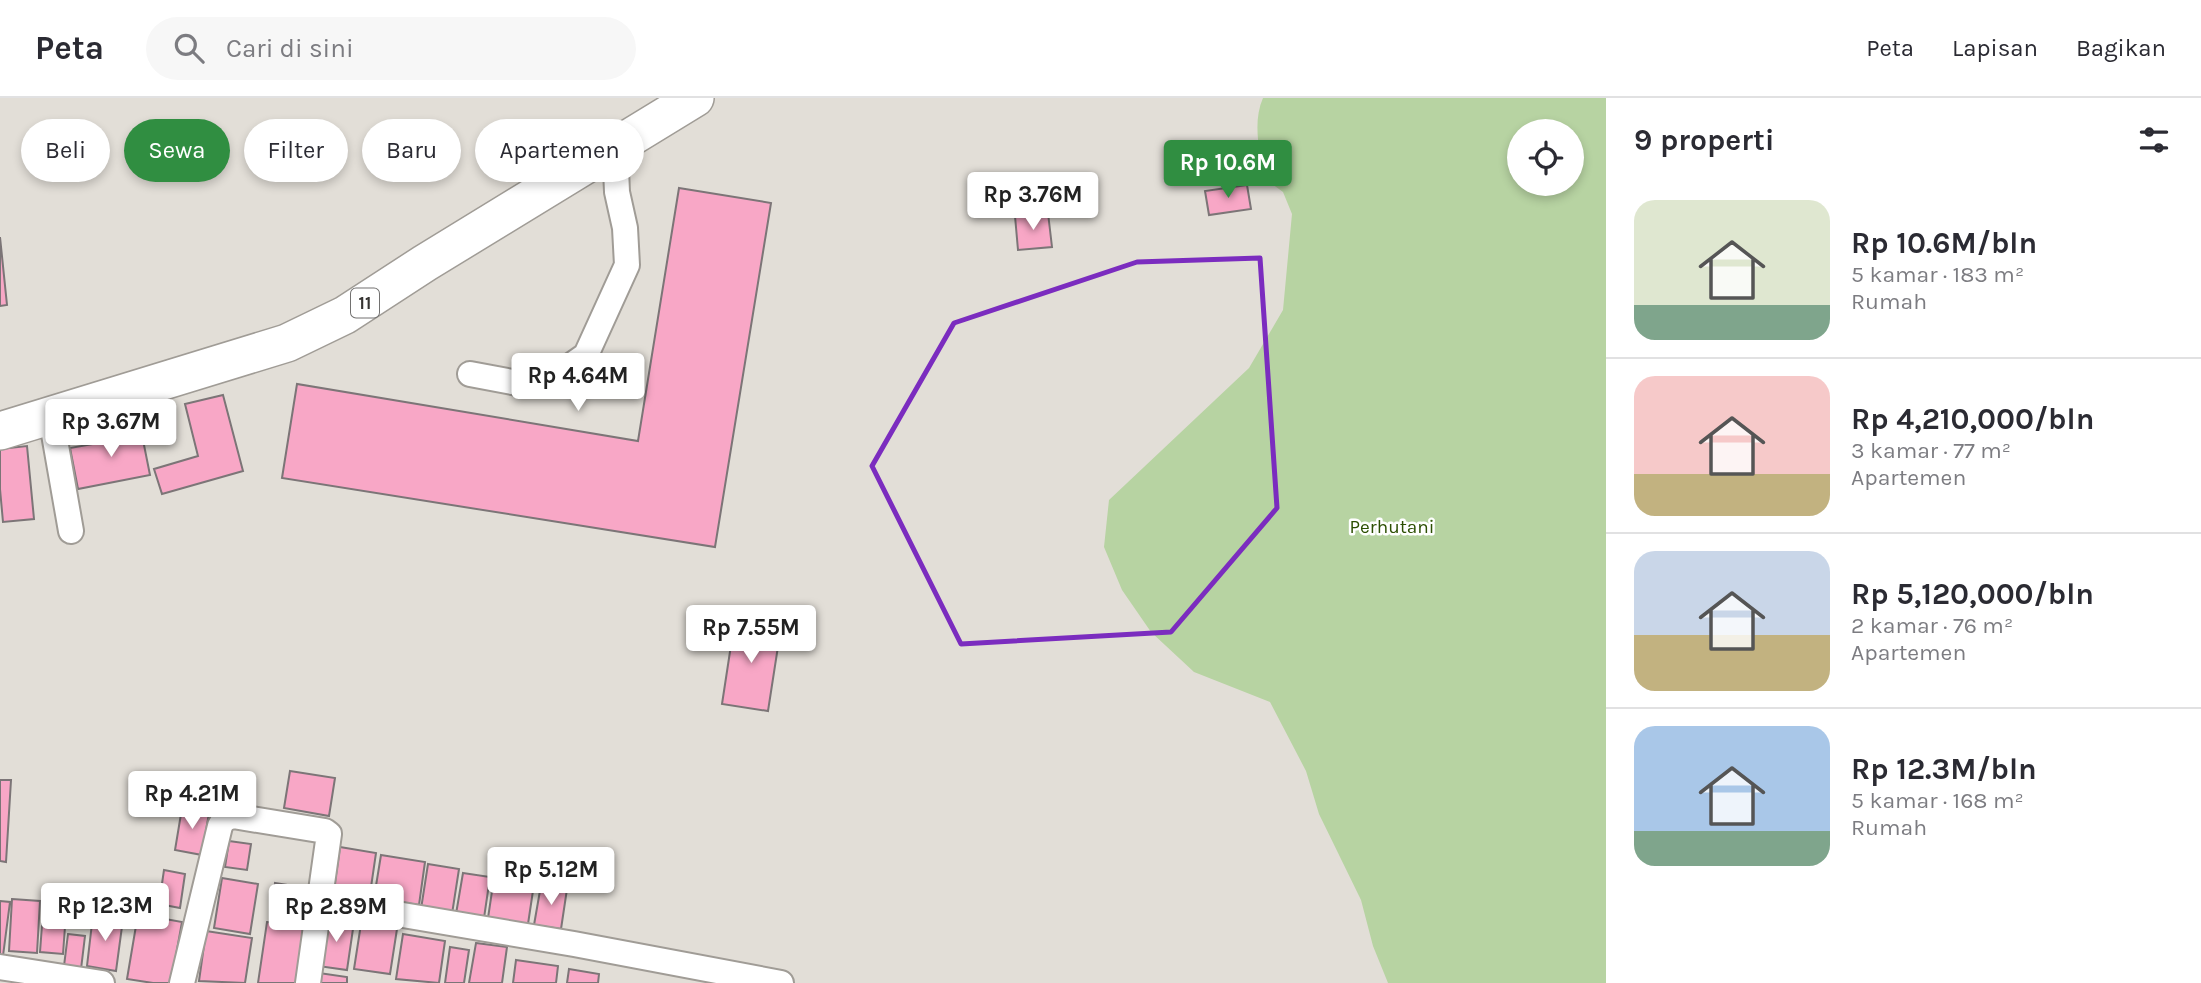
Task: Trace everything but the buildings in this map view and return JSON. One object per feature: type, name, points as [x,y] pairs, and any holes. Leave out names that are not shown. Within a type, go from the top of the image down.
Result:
[{"type":"highway","name":"11","points":[[644,129],[695,98]]},
{"type":"highway","name":"11","points":[[0,432],[287,343],[345,315],[557,182]]},
{"type":"street","points":[[470,374],[523,384],[556,376],[586,355],[627,265],[625,228],[617,182]]},
{"type":"street","points":[[51,417],[71,531]]},
{"type":"street","points":[[181,983],[220,826],[224,819],[238,817],[328,833],[330,839],[308,983]]},
{"type":"street","points":[[320,901],[574,944],[781,983]]},
{"type":"street","points":[[0,967],[102,983]]},
{"type":"highlighted area","points":[[1260,258],[1277,508],[1171,632],[961,644],[872,466],[954,323],[1137,262]]},
{"type":"green space","name":"Perhutani","points":[[1263,98],[1606,98],[1606,983],[1388,983],[1373,946],[1361,900],[1319,814],[1306,771],[1270,702],[1194,672],[1151,632],[1122,590],[1104,547],[1109,500],[1249,368],[1283,310],[1292,214],[1283,192],[1264,178],[1258,117]]}]
